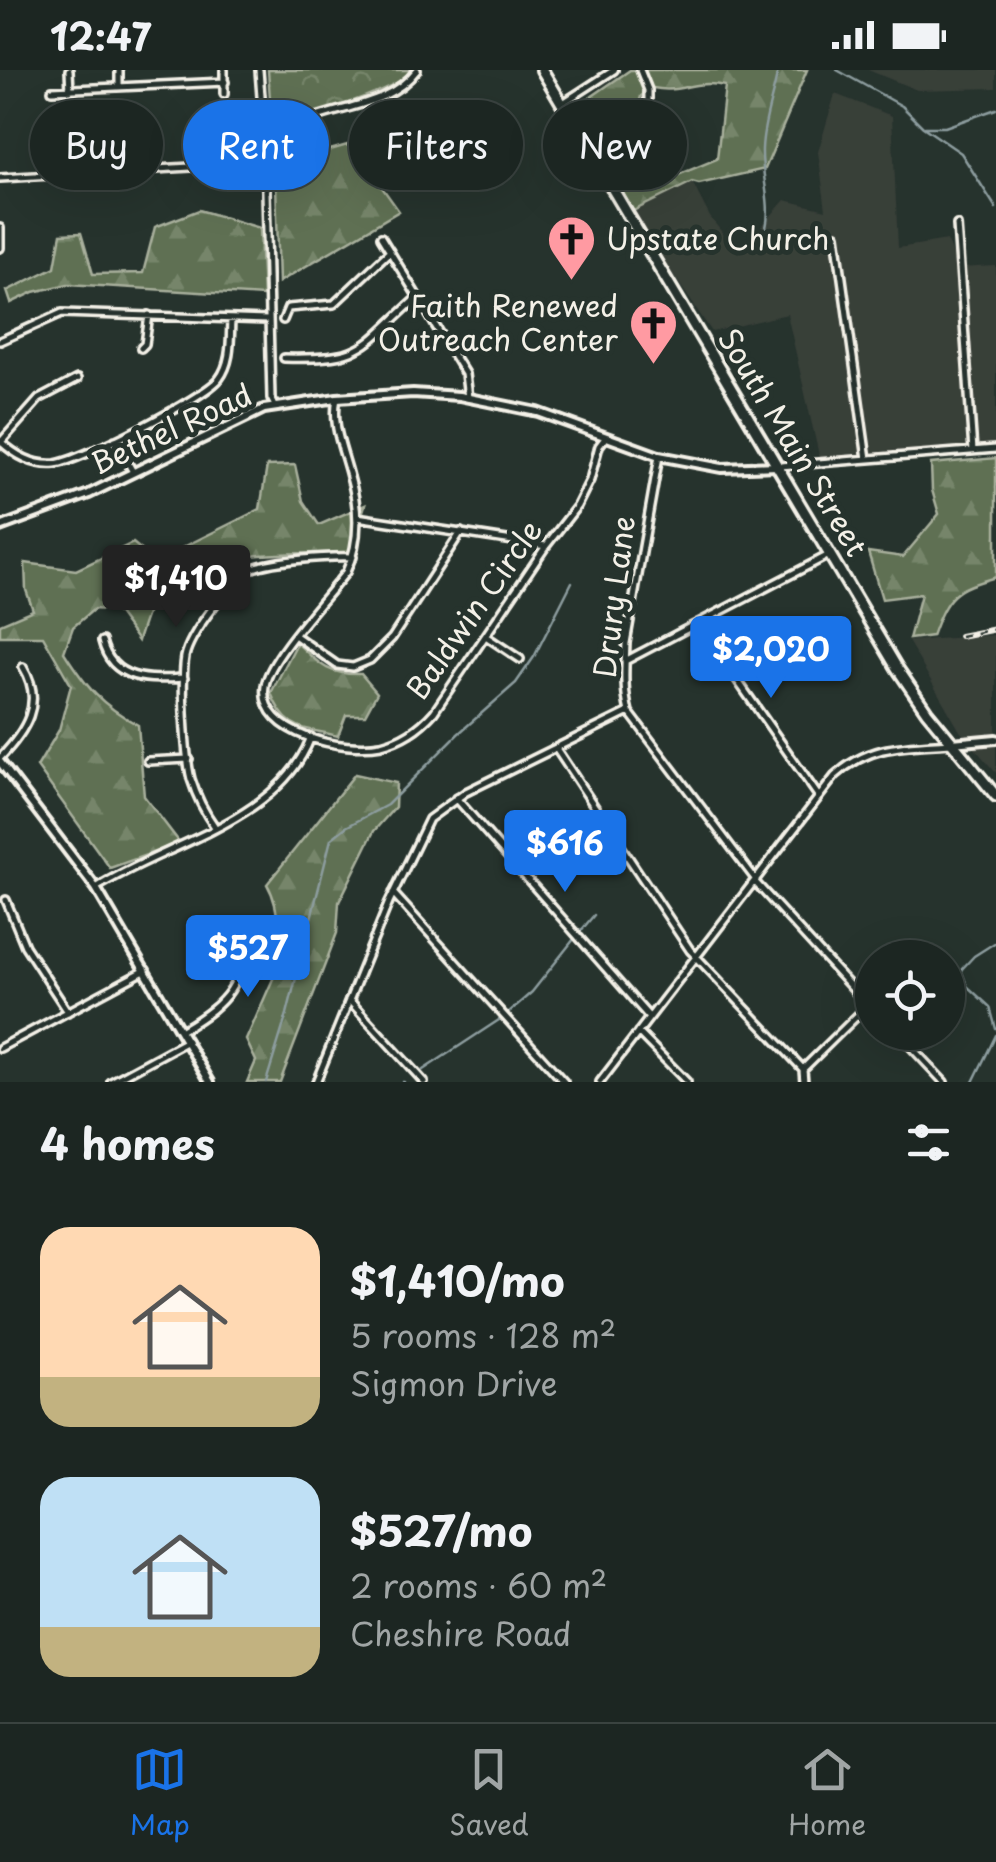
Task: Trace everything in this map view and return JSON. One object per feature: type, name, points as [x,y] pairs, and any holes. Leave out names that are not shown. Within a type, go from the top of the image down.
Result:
[{"type":"main road","name":"South Main Street","points":[[542,70],[560,100]]},
{"type":"main road","name":"South Main Street","points":[[614,190],[897,668],[951,743],[996,796]]},
{"type":"street","points":[[69,70],[70,90]]},
{"type":"street","points":[[118,70],[119,87]]},
{"type":"street","points":[[224,70],[224,94]]},
{"type":"street","points":[[259,70],[261,100]]},
{"type":"street","points":[[329,114],[385,96],[417,70]]},
{"type":"street","points":[[567,100],[614,70]]},
{"type":"street","points":[[640,70],[648,100]]},
{"type":"street","points":[[52,90],[225,82]]},
{"type":"street","points":[[0,178],[183,168]]},
{"type":"street","points":[[266,190],[268,320],[275,406]]},
{"type":"street","points":[[957,225],[972,451]]},
{"type":"street","points":[[0,228],[0,248]]},
{"type":"street","points":[[836,235],[867,460]]},
{"type":"street","points":[[381,237],[465,374],[468,398]]},
{"type":"street","points":[[283,320],[288,308],[338,302],[390,251]]},
{"type":"street","points":[[284,358],[334,358],[350,354],[374,339],[418,296]]},
{"type":"street","points":[[0,341],[58,314],[268,320]]},
{"type":"street","points":[[141,348],[149,315]]},
{"type":"street","points":[[77,379],[40,400],[0,441],[25,458],[52,464],[73,459],[196,398],[216,382],[228,359],[232,319]]},
{"type":"street","name":"Bethel Road","points":[[0,527],[70,502],[275,406],[337,398],[412,393],[468,398],[538,412],[658,456],[722,468],[777,466]]},
{"type":"street","name":"Baldwin Circle","points":[[337,398],[340,448],[351,480],[357,517],[353,557],[346,572],[270,670],[264,696],[268,709],[280,723],[311,737],[366,746],[386,744],[406,735],[434,712],[577,506],[604,438]]},
{"type":"street","points":[[114,438],[132,472]]},
{"type":"street","points":[[777,466],[996,449]]},
{"type":"street","name":"Drury Lane","points":[[658,456],[625,661],[628,712],[755,881],[855,991]]},
{"type":"street","points":[[357,517],[546,546]]},
{"type":"street","points":[[296,636],[337,665],[352,666],[370,660],[392,638],[460,532]]},
{"type":"street","points":[[625,661],[829,555]]},
{"type":"street","points":[[215,827],[194,785],[189,759],[184,678],[185,657],[192,638],[245,572],[271,564],[353,557]]},
{"type":"street","points":[[698,624],[818,797]]},
{"type":"street","points":[[487,636],[520,659]]},
{"type":"street","points":[[102,641],[111,663],[128,674],[147,679],[184,678]]},
{"type":"street","points":[[23,667],[32,712],[22,734],[0,760],[96,888],[210,1082]]},
{"type":"street","points":[[316,1082],[425,825],[456,798],[628,712]]},
{"type":"street","points":[[96,888],[276,791],[294,769],[311,737]]},
{"type":"street","points":[[600,1082],[842,770],[870,752],[892,746],[996,740]]},
{"type":"street","points":[[557,750],[696,957],[803,1069],[804,1082]]},
{"type":"street","points":[[148,761],[189,759]]},
{"type":"street","points":[[456,798],[649,1017]]},
{"type":"street","points":[[394,892],[564,1082]]},
{"type":"street","points":[[6,900],[24,946],[68,1012]]},
{"type":"street","points":[[182,1030],[214,1010],[233,990],[252,926]]},
{"type":"street","points":[[0,1048],[146,970]]},
{"type":"street","points":[[349,1000],[424,1082]]},
{"type":"street","points":[[803,1069],[855,1022]]},
{"type":"street","points":[[638,1032],[688,1082]]},
{"type":"street","points":[[111,1082],[188,1040]]},
{"type":"street","points":[[914,1050],[944,1082]]},
{"type":"shaded area","points":[[868,70],[996,70],[996,88],[917,90]]},
{"type":"shaded area","points":[[835,94],[892,116],[898,248],[947,240],[959,268],[996,266],[996,449],[821,464],[787,314],[712,332],[631,212],[676,190],[687,190],[692,182],[710,217],[738,253],[785,200],[826,210],[818,152]]},
{"type":"shaded area","points":[[996,635],[996,773],[960,731],[908,641]]},
{"type":"green space","points":[[268,70],[413,70],[411,75],[378,91],[329,110],[329,100],[270,100]]},
{"type":"green space","points":[[630,70],[807,70],[765,169],[699,184],[687,184],[687,171],[717,159],[725,86],[653,88],[640,100],[587,100]]},
{"type":"green space","points":[[349,145],[349,190],[384,190],[399,211],[279,282],[276,190],[329,190],[329,150]]},
{"type":"green space","points":[[622,190],[676,190],[633,211]]},
{"type":"green space","points":[[199,210],[260,228],[263,296],[68,284],[34,292],[11,303],[7,291],[55,267],[61,234],[81,233],[93,274],[143,273],[155,227]]},
{"type":"green space","points":[[996,458],[996,577],[954,595],[942,611],[932,636],[909,639],[921,594],[882,599],[868,552],[903,557],[939,514],[932,490],[931,464]]},
{"type":"green space","points":[[295,465],[303,501],[319,525],[365,505],[350,553],[228,559],[183,573],[156,597],[138,641],[116,611],[94,609],[73,627],[64,652],[95,694],[138,725],[144,796],[180,843],[110,868],[37,767],[59,730],[71,685],[43,636],[0,636],[0,624],[33,610],[26,590],[25,563],[76,570],[133,543],[155,561],[260,509],[267,466]]},
{"type":"green space","points":[[297,643],[325,667],[340,673],[361,674],[377,693],[365,715],[346,715],[338,736],[297,726],[283,715],[271,693]]},
{"type":"green space","points":[[355,774],[396,783],[395,807],[374,831],[339,902],[337,933],[280,1082],[247,1082],[256,1061],[246,1040],[284,954],[267,884]]},
{"type":"waterway","points":[[766,228],[763,139],[778,70]]},
{"type":"waterway","points":[[837,70],[902,106],[923,127],[961,153],[996,208]]},
{"type":"waterway","points":[[925,127],[945,127],[996,109]]},
{"type":"waterway","points":[[266,1082],[331,839],[387,805],[516,683],[534,657],[572,582]]},
{"type":"waterway","points":[[580,932],[594,915]]},
{"type":"waterway","points":[[508,1013],[532,992],[574,939]]},
{"type":"waterway","points":[[996,942],[961,970],[967,986],[990,1007],[996,1029]]},
{"type":"waterway","points":[[423,1070],[502,1018]]},
{"type":"waterway","points":[[973,1082],[996,1035]]},
{"type":"railway","points":[[960,636],[996,629]]},
{"type":"place","name":"Upstate Church","points":[[571,282]]},
{"type":"place","name":"Faith Renewed Outreach Center","points":[[653,366]]}]
